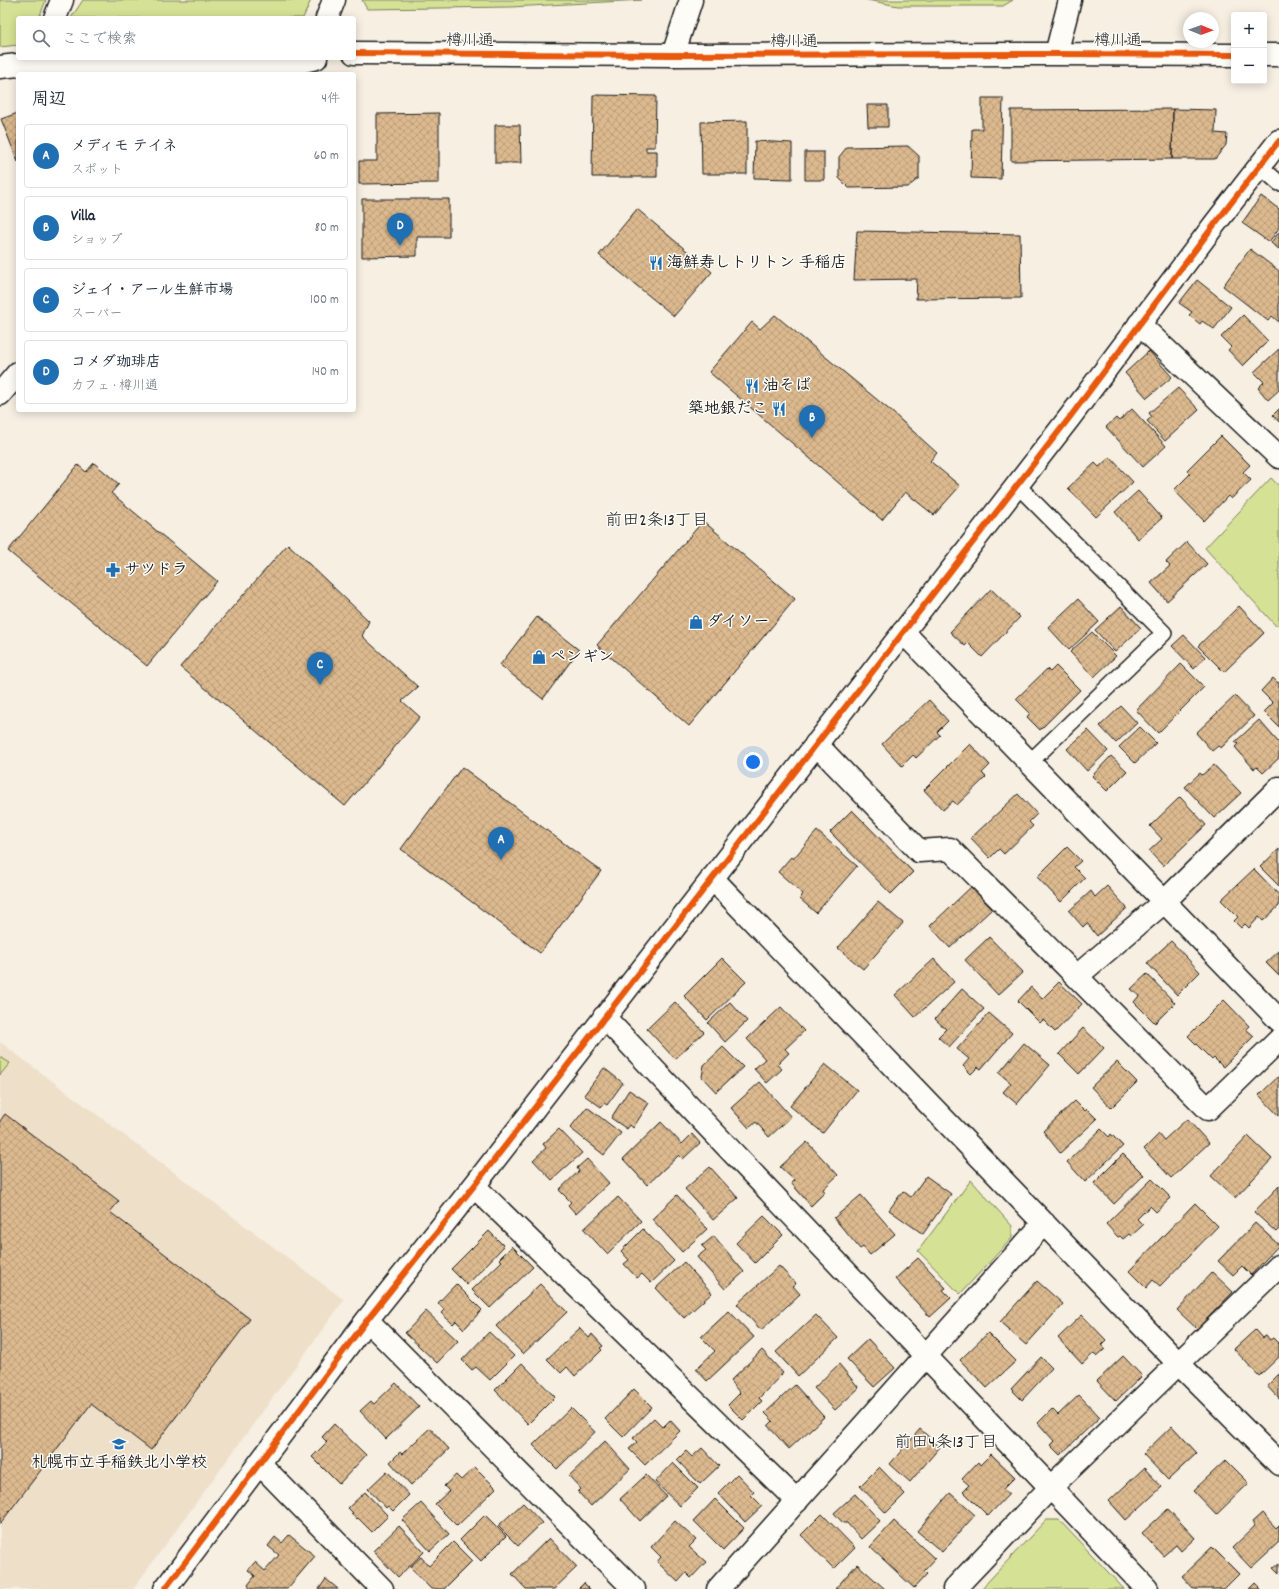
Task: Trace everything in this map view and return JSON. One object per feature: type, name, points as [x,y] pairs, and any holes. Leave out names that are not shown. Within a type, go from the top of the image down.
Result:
[{"type":"street","points":[[56,16],[62,0]]},
{"type":"street","points":[[328,16],[334,0]]},
{"type":"street","points":[[673,55],[691,0]]},
{"type":"street","points":[[1056,54],[1070,0]]},
{"type":"street","name":"樽川通","points":[[356,53],[673,55],[1231,55]]},
{"type":"street","points":[[1267,55],[1279,56]]},
{"type":"street","points":[[0,67],[39,61],[283,66],[308,60]]},
{"type":"street","points":[[165,1589],[367,1320],[474,1186],[1017,485],[1279,141]]},
{"type":"street","points":[[1139,324],[1279,457]]},
{"type":"street","points":[[0,394],[16,375]]},
{"type":"street","points":[[903,632],[1279,1020]]},
{"type":"street","points":[[816,744],[919,851],[950,849],[1208,1109],[1279,1040]]},
{"type":"street","points":[[1077,976],[1164,902],[1279,788]]},
{"type":"street","points":[[712,878],[1179,1364],[1279,1464]]},
{"type":"street","points":[[604,1017],[1147,1589]]},
{"type":"street","points":[[474,1186],[797,1501]]},
{"type":"street","points":[[718,1589],[1044,1223]]},
{"type":"street","points":[[954,1589],[1050,1488],[1279,1266]]},
{"type":"street","points":[[367,1320],[634,1589]]},
{"type":"street","points":[[260,1464],[382,1589]]},
{"type":"lane","points":[[1260,166],[1279,183]]},
{"type":"lane","points":[[1017,485],[1164,633],[1029,763]]},
{"type":"shaded area","name":"札幌市立手稲鉄北小学校","points":[[0,1042],[344,1300],[133,1589],[0,1589]]},
{"type":"green space","points":[[0,0],[46,0],[40,16],[16,16],[16,45],[0,47]]},
{"type":"green space","points":[[83,0],[311,0],[304,16],[72,16]]},
{"type":"green space","points":[[362,0],[642,0],[511,7],[367,9]]},
{"type":"green space","points":[[867,0],[1013,0],[1003,6],[898,6]]},
{"type":"green space","points":[[1271,478],[1279,486],[1279,623],[1276,626],[1205,548]]},
{"type":"green space","points":[[0,1057],[10,1063],[0,1075]]},
{"type":"green space","points":[[971,1180],[1012,1226],[1012,1238],[960,1294],[918,1251]]},
{"type":"green space","points":[[1046,1520],[1059,1520],[1124,1589],[981,1589]]},
{"type":"building","points":[[593,95],[656,96],[655,147],[646,147],[646,151],[657,151],[657,177],[592,177]]},
{"type":"building","points":[[982,98],[1003,98],[1001,179],[971,178],[972,129],[982,129]]},
{"type":"building","points":[[867,105],[888,105],[888,127],[868,127]]},
{"type":"building","points":[[1173,109],[1216,110],[1215,133],[1227,134],[1226,145],[1215,159],[1172,159]]},
{"type":"building","points":[[1173,109],[1172,159],[1011,161],[1011,110]]},
{"type":"building","points":[[439,113],[439,183],[359,184],[359,161],[377,161],[377,114]]},
{"type":"building","points":[[16,114],[16,157],[1,119]]},
{"type":"building","points":[[747,121],[747,174],[702,174],[701,122]]},
{"type":"building","points":[[495,125],[520,125],[521,163],[495,163]]},
{"type":"building","points":[[755,141],[792,143],[792,179],[754,178]]},
{"type":"building","points":[[908,146],[919,156],[919,178],[908,187],[849,188],[839,178],[839,157],[847,147]]},
{"type":"building","points":[[805,152],[824,152],[824,180],[805,180]]},
{"type":"building","points":[[1261,196],[1279,209],[1279,228],[1269,242],[1242,223]]},
{"type":"building","points":[[362,199],[449,199],[449,237],[417,237],[417,256],[362,257]]},
{"type":"building","name":"海鮮寿しトリトン 手稲店","points":[[637,209],[712,272],[674,316],[599,255]]},
{"type":"building","points":[[857,231],[1020,234],[1021,298],[916,299],[917,279],[854,280]]},
{"type":"building","points":[[1279,232],[1279,249],[1271,243]]},
{"type":"building","points":[[1250,249],[1279,271],[1279,322],[1272,316],[1268,321],[1223,286]]},
{"type":"building","points":[[1197,280],[1231,307],[1214,329],[1202,321],[1200,324],[1189,315],[1192,312],[1179,303]]},
{"type":"building","points":[[775,315],[892,412],[937,453],[930,461],[960,486],[934,515],[905,492],[882,520],[709,372],[752,322],[760,329]]},
{"type":"building","points":[[1243,315],[1268,341],[1243,366],[1228,350],[1231,347],[1221,337]]},
{"type":"building","points":[[1279,349],[1279,390],[1268,400],[1258,388],[1264,382],[1254,372]]},
{"type":"building","points":[[1149,351],[1172,377],[1147,398],[1125,373]]},
{"type":"building","points":[[1178,388],[1199,410],[1165,441],[1147,421],[1152,417],[1149,413]]},
{"type":"building","points":[[1132,409],[1166,446],[1143,467],[1106,427],[1116,418],[1119,421]]},
{"type":"building","points":[[1279,409],[1279,422],[1273,415]]},
{"type":"building","points":[[1221,436],[1250,465],[1243,472],[1251,480],[1231,499],[1228,496],[1204,521],[1174,490],[1190,474],[1187,470]]},
{"type":"building","points":[[1110,457],[1133,482],[1096,517],[1068,488],[1095,463],[1099,467]]},
{"type":"building","points":[[94,463],[119,484],[111,493],[217,581],[147,666],[8,551],[78,465],[86,472]]},
{"type":"building","points":[[1138,491],[1162,518],[1138,539],[1115,512]]},
{"type":"building","name":"ダイソー","points":[[703,521],[795,599],[689,726],[597,645]]},
{"type":"building","points":[[1187,542],[1207,564],[1167,601],[1151,583],[1170,566],[1166,562]]},
{"type":"building","points":[[288,544],[369,621],[362,636],[418,687],[402,701],[420,717],[345,806],[180,667]]},
{"type":"building","points":[[991,589],[1020,617],[982,657],[968,643],[965,646],[950,632]]},
{"type":"building","points":[[1078,599],[1099,622],[1069,650],[1048,627]]},
{"type":"building","points":[[1121,606],[1141,628],[1115,652],[1095,630]]},
{"type":"building","points":[[1239,606],[1264,633],[1224,672],[1198,646]]},
{"type":"building","name":"ペンギン","points":[[537,617],[579,650],[543,699],[500,665]]},
{"type":"building","points":[[1092,632],[1116,656],[1094,677],[1070,652]]},
{"type":"building","points":[[1184,635],[1205,657],[1194,669],[1172,646]]},
{"type":"building","points":[[1181,664],[1204,687],[1158,733],[1136,710]]},
{"type":"building","points":[[1056,666],[1080,690],[1040,730],[1027,717],[1030,713],[1016,699],[1047,669],[1050,672]]},
{"type":"building","points":[[1273,678],[1278,683],[1279,682],[1279,727],[1264,712],[1273,703],[1261,691]]},
{"type":"building","points":[[1235,696],[1254,716],[1221,748],[1218,746],[1212,751],[1196,733]]},
{"type":"building","points":[[929,700],[948,721],[937,732],[940,735],[916,758],[913,755],[902,766],[882,744]]},
{"type":"building","points":[[1121,706],[1137,723],[1116,743],[1100,726]]},
{"type":"building","points":[[1259,720],[1279,743],[1279,758],[1263,773],[1257,767],[1254,769],[1235,747],[1238,744],[1235,742]]},
{"type":"building","points":[[1140,727],[1156,743],[1135,763],[1119,747]]},
{"type":"building","points":[[1088,730],[1108,751],[1087,771],[1067,749]]},
{"type":"building","points":[[970,744],[990,765],[982,773],[986,777],[957,805],[953,801],[943,810],[924,790]]},
{"type":"building","points":[[1111,756],[1127,771],[1107,791],[1092,776]]},
{"type":"building","points":[[1214,765],[1241,793],[1214,818],[1185,787],[1200,773],[1202,775]]},
{"type":"building","points":[[462,767],[601,871],[540,953],[401,849]]},
{"type":"building","points":[[1018,794],[1037,814],[1029,822],[1033,826],[1004,854],[999,849],[990,858],[971,838]]},
{"type":"building","points":[[1180,797],[1206,825],[1163,866],[1149,851],[1162,839],[1150,826]]},
{"type":"building","points":[[852,810],[913,872],[891,894],[830,832]]},
{"type":"building","points":[[817,831],[857,866],[816,913],[800,899],[803,894],[778,872],[791,857],[793,859]]},
{"type":"building","points":[[1067,847],[1081,861],[1074,867],[1085,878],[1061,902],[1037,877]]},
{"type":"building","points":[[1279,849],[1279,886],[1260,867]]},
{"type":"building","points":[[1254,869],[1279,895],[1279,906],[1263,921],[1259,917],[1249,928],[1245,924],[1241,928],[1234,921],[1238,917],[1221,900]]},
{"type":"building","points":[[1107,886],[1127,908],[1097,936],[1087,923],[1083,927],[1069,911],[1091,891],[1095,897]]},
{"type":"building","points":[[971,887],[992,909],[950,948],[930,926]]},
{"type":"building","points":[[878,902],[903,923],[863,969],[838,948]]},
{"type":"building","points":[[989,937],[1023,972],[998,995],[965,960]]},
{"type":"building","points":[[1171,941],[1200,972],[1177,995],[1147,963]]},
{"type":"building","points":[[1279,951],[1279,976],[1266,963]]},
{"type":"building","points":[[722,958],[746,982],[707,1020],[684,996]]},
{"type":"building","points":[[934,959],[954,982],[915,1017],[895,995]]},
{"type":"building","points":[[1147,974],[1175,1003],[1155,1023],[1134,1002],[1139,996],[1131,989]]},
{"type":"building","points":[[1059,982],[1082,1004],[1055,1032],[1043,1020],[1040,1023],[1018,1001],[1031,987],[1042,999]]},
{"type":"building","points":[[962,989],[984,1009],[949,1047],[938,1037],[946,1029],[935,1019]]},
{"type":"building","points":[[1224,1000],[1249,1026],[1246,1029],[1254,1036],[1223,1067],[1214,1058],[1212,1060],[1188,1036]]},
{"type":"building","points":[[675,1002],[704,1032],[675,1059],[647,1029]]},
{"type":"building","points":[[730,1002],[747,1021],[725,1042],[708,1023]]},
{"type":"building","points":[[781,1007],[804,1031],[785,1049],[789,1053],[777,1065],[782,1069],[767,1083],[754,1069],[765,1059],[747,1039]]},
{"type":"building","points":[[989,1013],[1012,1033],[981,1069],[978,1067],[971,1074],[963,1066],[969,1059],[957,1049]]},
{"type":"building","points":[[1083,1028],[1104,1048],[1079,1074],[1059,1054]]},
{"type":"building","points":[[1024,1043],[1050,1065],[1017,1104],[1003,1092],[1011,1083],[999,1073]]},
{"type":"building","points":[[723,1047],[743,1067],[716,1092],[702,1077],[704,1065]]},
{"type":"building","points":[[1117,1062],[1137,1082],[1111,1108],[1091,1087]]},
{"type":"building","points":[[825,1064],[857,1090],[823,1133],[790,1106]]},
{"type":"building","points":[[604,1068],[623,1083],[607,1105],[604,1103],[601,1107],[584,1095]]},
{"type":"building","points":[[1279,1076],[1279,1116],[1259,1095]]},
{"type":"building","points":[[760,1082],[791,1117],[769,1137],[756,1122],[749,1128],[731,1108]]},
{"type":"building","points":[[629,1090],[649,1103],[633,1128],[630,1125],[627,1129],[611,1118]]},
{"type":"building","points":[[1075,1101],[1085,1111],[1087,1109],[1097,1119],[1060,1153],[1043,1131]]},
{"type":"building","points":[[587,1107],[621,1133],[604,1155],[570,1128]]},
{"type":"building","points":[[5,1114],[119,1201],[110,1212],[250,1319],[151,1450],[91,1404],[0,1524],[0,1121]]},
{"type":"building","points":[[1187,1119],[1209,1143],[1171,1178],[1144,1149],[1159,1134],[1164,1140]]},
{"type":"building","points":[[661,1122],[682,1144],[692,1134],[700,1143],[683,1159],[679,1155],[647,1185],[623,1159]]},
{"type":"building","points":[[559,1129],[582,1153],[552,1180],[533,1160],[546,1148],[543,1144]]},
{"type":"building","points":[[1101,1129],[1109,1137],[1111,1134],[1123,1146],[1085,1182],[1067,1162]]},
{"type":"building","points":[[1248,1136],[1272,1159],[1235,1198],[1211,1176]]},
{"type":"building","points":[[807,1142],[838,1175],[823,1189],[825,1192],[811,1206],[791,1183],[794,1180],[780,1167]]},
{"type":"building","points":[[1123,1154],[1144,1175],[1114,1204],[1094,1183]]},
{"type":"building","points":[[587,1159],[609,1183],[576,1214],[568,1205],[571,1202],[559,1190],[579,1171],[577,1168]]},
{"type":"building","points":[[710,1167],[738,1198],[713,1220],[685,1189]]},
{"type":"building","points":[[926,1176],[951,1194],[923,1234],[889,1210],[903,1191],[911,1197]]},
{"type":"building","points":[[1152,1179],[1171,1198],[1156,1212],[1150,1206],[1137,1219],[1143,1225],[1131,1236],[1129,1234],[1123,1239],[1120,1236],[1118,1237],[1106,1224]]},
{"type":"building","points":[[1279,1186],[1279,1229],[1276,1232],[1254,1212]]},
{"type":"building","points":[[677,1195],[707,1229],[682,1252],[652,1219]]},
{"type":"building","points":[[861,1195],[895,1234],[870,1255],[863,1247],[860,1249],[834,1218]]},
{"type":"building","points":[[618,1197],[641,1221],[607,1254],[584,1229]]},
{"type":"building","points":[[1195,1203],[1218,1226],[1160,1286],[1153,1280],[1146,1288],[1129,1271]]},
{"type":"building","points":[[764,1216],[783,1235],[755,1263],[736,1243]]},
{"type":"building","points":[[1255,1223],[1279,1245],[1251,1275],[1242,1266],[1233,1275],[1218,1261]]},
{"type":"building","points":[[643,1229],[674,1261],[651,1283],[642,1274],[637,1278],[624,1264],[629,1260],[621,1251]]},
{"type":"building","points":[[489,1231],[504,1246],[467,1285],[451,1269]]},
{"type":"building","points":[[714,1236],[744,1272],[725,1289],[697,1257],[706,1250],[702,1246]]},
{"type":"building","points":[[512,1246],[533,1267],[490,1308],[472,1290],[502,1261],[499,1259]]},
{"type":"building","points":[[918,1258],[946,1288],[943,1290],[951,1298],[930,1317],[895,1279]]},
{"type":"building","points":[[684,1262],[712,1293],[684,1318],[656,1288]]},
{"type":"building","points":[[779,1266],[796,1284],[793,1286],[800,1294],[761,1330],[737,1304]]},
{"type":"building","points":[[1212,1272],[1233,1292],[1197,1329],[1177,1310]]},
{"type":"building","points":[[1037,1281],[1063,1304],[1026,1345],[1000,1322]]},
{"type":"building","points":[[456,1284],[482,1310],[464,1329],[456,1321],[453,1324],[441,1313],[444,1310],[438,1303]]},
{"type":"building","points":[[540,1284],[567,1312],[523,1354],[496,1326]]},
{"type":"building","points":[[426,1311],[458,1341],[437,1363],[405,1333]]},
{"type":"building","points":[[729,1311],[754,1337],[707,1381],[696,1369],[715,1351],[701,1337]]},
{"type":"building","points":[[816,1315],[838,1338],[798,1376],[776,1352]]},
{"type":"building","points":[[1082,1315],[1106,1340],[1101,1345],[1105,1349],[1097,1356],[1094,1353],[1082,1364],[1058,1338]]},
{"type":"building","points":[[580,1328],[589,1338],[592,1334],[603,1346],[600,1348],[602,1350],[575,1376],[567,1367],[561,1373],[547,1359]]},
{"type":"building","points":[[1255,1330],[1262,1338],[1266,1335],[1270,1340],[1273,1338],[1279,1344],[1279,1357],[1259,1376],[1234,1349]]},
{"type":"building","points":[[489,1332],[514,1356],[490,1380],[476,1367],[472,1370],[462,1360]]},
{"type":"building","points":[[988,1333],[1016,1361],[987,1388],[960,1360]]},
{"type":"building","points":[[868,1339],[895,1368],[874,1387],[847,1359]]},
{"type":"building","points":[[762,1350],[783,1373],[759,1398],[762,1401],[743,1420],[728,1405],[740,1393],[730,1381]]},
{"type":"building","points":[[1123,1356],[1142,1376],[1116,1401],[1097,1381]]},
{"type":"building","points":[[1041,1357],[1052,1368],[1022,1400],[1011,1389]]},
{"type":"building","points":[[522,1363],[555,1397],[528,1424],[495,1390]]},
{"type":"building","points":[[839,1364],[859,1388],[835,1410],[814,1388]]},
{"type":"building","points":[[1279,1374],[1279,1399],[1267,1386]]},
{"type":"building","points":[[396,1383],[419,1407],[386,1439],[360,1411],[371,1401],[374,1404]]},
{"type":"building","points":[[795,1385],[824,1417],[789,1449],[768,1426],[773,1421],[765,1413]]},
{"type":"building","points":[[634,1389],[652,1407],[623,1437],[605,1419]]},
{"type":"building","points":[[1079,1395],[1100,1417],[1060,1455],[1050,1445],[1054,1441],[1038,1423],[1052,1409],[1058,1415]]},
{"type":"building","points":[[571,1408],[595,1432],[557,1469],[533,1445]]},
{"type":"building","points":[[654,1418],[663,1427],[670,1420],[680,1431],[645,1465],[629,1449],[637,1442],[633,1438]]},
{"type":"building","points":[[334,1424],[366,1455],[339,1484],[312,1457],[327,1442],[322,1437]]},
{"type":"building","points":[[1172,1426],[1197,1453],[1168,1480],[1143,1454]]},
{"type":"building","points":[[430,1428],[449,1449],[411,1485],[390,1462],[400,1452],[402,1454]]},
{"type":"building","points":[[920,1429],[940,1447],[910,1482],[890,1464]]},
{"type":"building","points":[[605,1441],[630,1469],[591,1506],[578,1492],[581,1489],[569,1476]]},
{"type":"building","points":[[702,1448],[719,1466],[700,1484],[677,1460],[686,1451],[692,1457]]},
{"type":"building","points":[[991,1454],[1015,1477],[1003,1489],[1009,1494],[988,1516],[963,1491],[969,1485],[962,1479],[978,1462],[980,1465]]},
{"type":"building","points":[[1226,1460],[1249,1483],[1216,1515],[1193,1491]]},
{"type":"building","points":[[673,1463],[698,1488],[680,1506],[655,1482]]},
{"type":"building","points":[[475,1467],[496,1488],[457,1526],[435,1504],[449,1491],[444,1486],[456,1475],[461,1480]]},
{"type":"building","points":[[879,1467],[905,1494],[886,1513],[860,1486]]},
{"type":"building","points":[[1144,1468],[1162,1487],[1126,1520],[1109,1501]]},
{"type":"building","points":[[387,1471],[409,1495],[393,1511],[388,1506],[386,1508],[368,1489]]},
{"type":"building","points":[[737,1474],[754,1492],[751,1495],[762,1506],[745,1522],[718,1493]]},
{"type":"building","points":[[646,1475],[666,1496],[640,1521],[620,1499]]},
{"type":"building","points":[[365,1492],[388,1516],[372,1532],[358,1518],[357,1519],[351,1514],[353,1513],[348,1508]]},
{"type":"building","points":[[950,1493],[975,1515],[942,1552],[917,1531]]},
{"type":"building","points":[[855,1494],[880,1521],[861,1539],[847,1523],[843,1523],[834,1513]]},
{"type":"building","points":[[715,1499],[744,1528],[723,1550],[694,1521]]},
{"type":"building","points":[[421,1503],[449,1534],[430,1551],[402,1520]]},
{"type":"building","points":[[523,1503],[542,1523],[518,1546],[498,1526]]},
{"type":"building","points":[[1168,1509],[1195,1538],[1181,1551],[1176,1545],[1163,1556],[1142,1533]]},
{"type":"building","points":[[1262,1513],[1276,1528],[1279,1525],[1279,1542],[1251,1568],[1232,1548],[1255,1526],[1252,1522]]},
{"type":"building","points":[[822,1514],[855,1548],[834,1569],[801,1535]]},
{"type":"building","points":[[485,1515],[506,1536],[481,1561],[460,1540]]},
{"type":"building","points":[[675,1521],[696,1540],[689,1547],[706,1562],[691,1578],[686,1573],[678,1582],[657,1562],[661,1557],[651,1547]]},
{"type":"building","points":[[894,1521],[935,1559],[924,1571],[927,1574],[914,1588],[870,1547]]},
{"type":"building","points":[[399,1526],[424,1552],[398,1577],[373,1551]]},
{"type":"building","points":[[289,1535],[315,1556],[287,1589],[250,1589],[248,1585],[255,1576],[248,1570],[255,1562],[265,1571],[279,1555],[268,1546],[275,1537],[282,1543]]},
{"type":"building","points":[[549,1538],[577,1567],[554,1589],[526,1589],[512,1574]]},
{"type":"building","points":[[453,1542],[472,1561],[444,1589],[431,1589],[410,1567],[421,1557],[429,1566]]},
{"type":"building","points":[[1212,1547],[1239,1574],[1224,1589],[1194,1589],[1182,1576]]},
{"type":"building","points":[[1279,1563],[1279,1574],[1273,1568]]},
{"type":"building","points":[[857,1564],[885,1589],[835,1589]]},
{"type":"building","points":[[326,1579],[338,1589],[319,1589]]},
{"type":"building","points":[[584,1583],[590,1589],[578,1589]]},
{"type":"building","points":[[1255,1583],[1261,1589],[1249,1589]]},
{"type":"cycle path","points":[[356,53],[673,55],[1231,55]]},
{"type":"cycle path","points":[[165,1589],[367,1320],[474,1186],[1070,417],[1279,141]]},
{"type":"place","name":"コメダ珈琲店","points":[[400,246]]},
{"type":"place","name":"海鮮寿しトリトン 手稲店","points":[[656,263]]},
{"type":"place","name":"油そば","points":[[752,386]]},
{"type":"place","name":"築地銀だこ","points":[[779,409]]},
{"type":"place","name":"Villa","points":[[812,438]]},
{"type":"place","name":"サツドラ","points":[[113,570]]},
{"type":"place","name":"ダイソー","points":[[696,622]]},
{"type":"place","name":"ペンギン","points":[[539,657]]},
{"type":"place","name":"ジェイ・アール生鮮市場","points":[[320,685]]},
{"type":"place","name":"メディモ テイネ","points":[[501,860]]},
{"type":"place","name":"札幌市立手稲鉄北小学校","points":[[119,1444]]},
{"type":"district","name":"前田2条13丁目","points":[[657,522]]},
{"type":"district","name":"前田4条13丁目","points":[[946,1444]]}]
